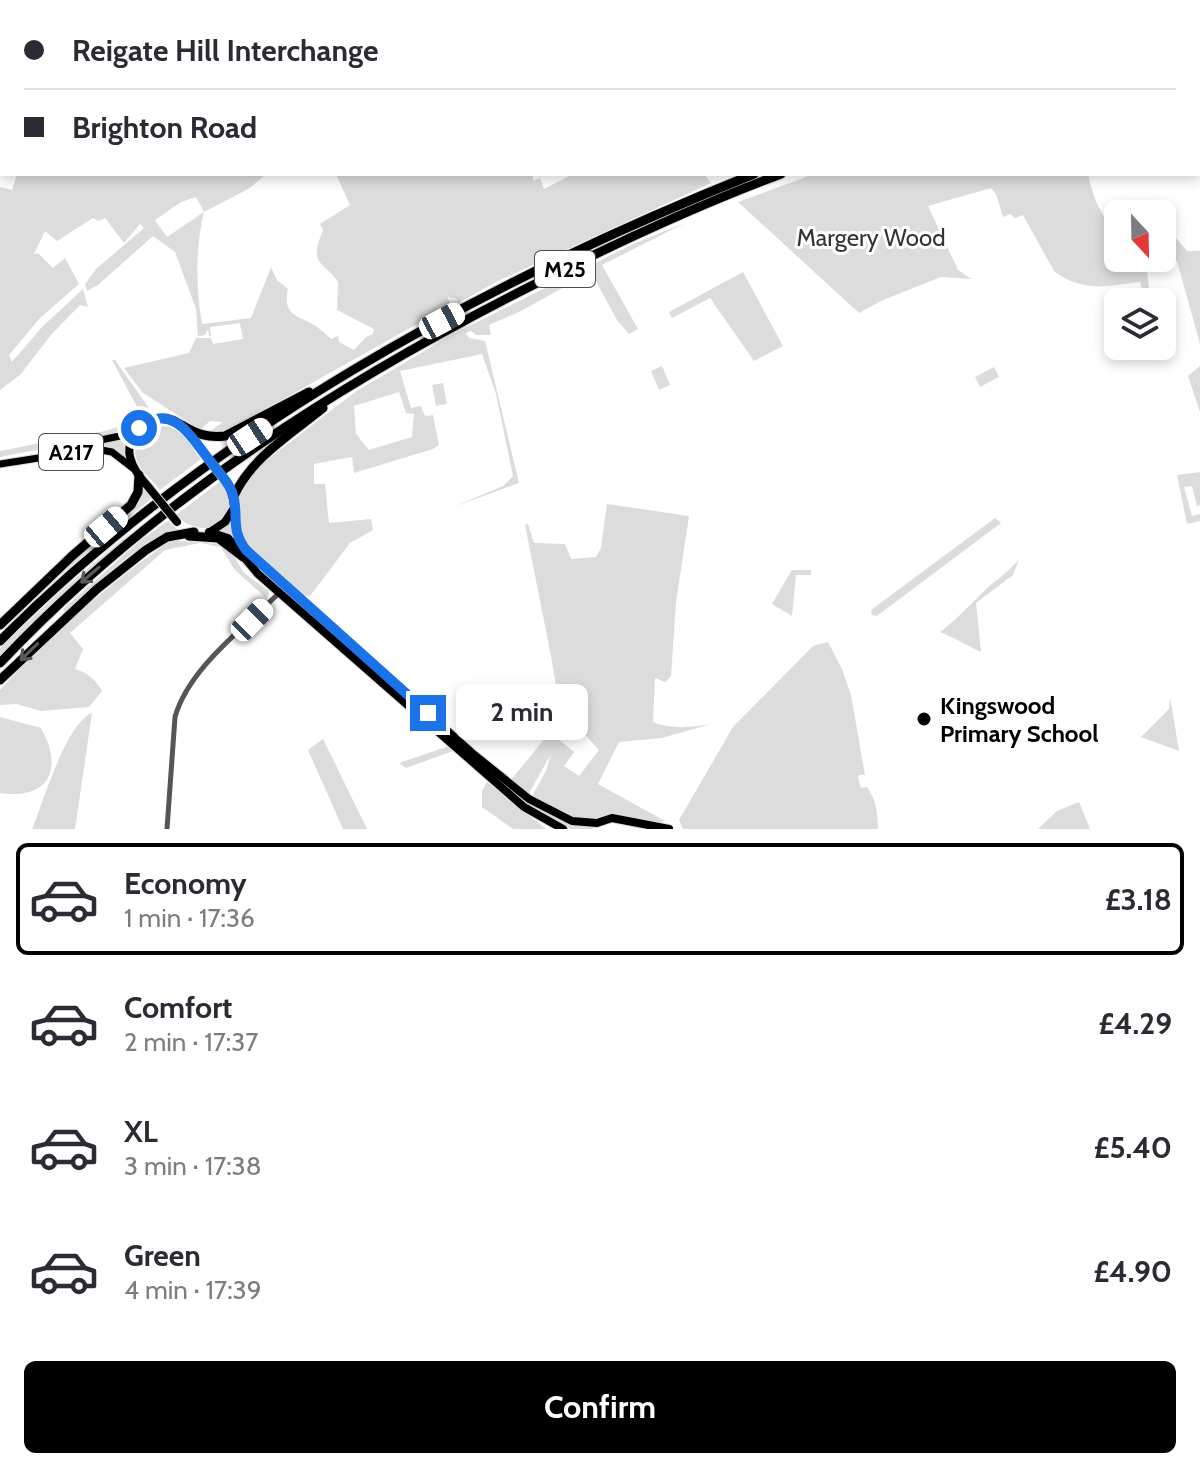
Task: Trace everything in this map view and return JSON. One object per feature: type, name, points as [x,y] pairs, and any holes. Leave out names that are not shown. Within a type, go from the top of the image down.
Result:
[{"type":"highway","name":"M25","points":[[0,663],[82,582],[177,503],[354,377],[442,321],[556,262],[749,176]]},
{"type":"highway","name":"M25","points":[[0,641],[73,572],[160,502],[250,437],[354,377],[596,254],[776,176]]},
{"type":"highway","name":"M25","points":[[182,425],[198,435],[225,436],[327,382],[354,377]]},
{"type":"highway","name":"M25","points":[[234,502],[242,480],[261,460],[354,377]]},
{"type":"highway","points":[[0,625],[131,505],[138,492],[137,473],[129,451],[139,428],[161,418],[182,425],[227,483],[234,502],[237,536],[246,550],[518,791],[556,815],[580,823],[596,826],[608,818],[669,829]]},
{"type":"highway","points":[[137,473],[177,522],[194,532]]},
{"type":"highway","points":[[209,532],[225,522],[234,502]]},
{"type":"highway","points":[[0,680],[97,589],[159,542],[177,535],[209,532],[228,538],[243,557]]},
{"type":"highway","points":[[177,535],[218,538],[243,557],[524,807],[563,829]]},
{"type":"highway","points":[[615,819],[621,823],[622,829]]},
{"type":"main road","name":"A217","points":[[0,463],[111,439],[139,428]]},
{"type":"main road","name":"A217","points":[[0,463],[103,449],[119,455],[137,473]]},
{"type":"street","points":[[167,829],[175,717],[179,702],[194,678],[280,592]]},
{"type":"green space","points":[[16,176],[264,176],[250,188],[204,212],[197,268],[202,324],[251,318],[271,267],[277,280],[288,289],[287,305],[293,314],[316,326],[331,339],[338,336],[339,342],[354,350],[373,334],[374,329],[337,310],[338,282],[317,256],[323,230],[320,224],[350,205],[337,176],[533,176],[533,181],[540,178],[544,189],[569,176],[706,176],[711,183],[496,282],[458,303],[456,298],[447,297],[451,305],[230,429],[218,432],[205,431],[223,422],[210,421],[200,430],[142,392],[124,368],[189,353],[196,338],[211,338],[213,344],[243,339],[240,323],[210,327],[211,336],[208,329],[205,335],[198,336],[196,309],[175,252],[153,236],[98,285],[87,291],[85,284],[96,269],[144,228],[140,224],[124,243],[105,218],[98,221],[93,218],[57,241],[45,231],[34,254],[38,253],[53,268],[65,258],[79,284],[40,318],[9,355],[12,362],[42,327],[83,289],[88,307],[80,305],[51,335],[20,375],[0,390],[0,187],[12,190]],"holes":[[[196,197],[204,212],[167,237],[155,220],[181,202]]]},
{"type":"green space","name":"Margery Wood","points":[[809,176],[1088,176],[1104,216],[1104,272],[1147,272],[1149,288],[1142,288],[1140,282],[1095,286],[1065,278],[1054,271],[1023,215],[1003,217],[991,188],[928,206],[958,270],[971,279],[941,277],[859,313],[738,202]]},
{"type":"green space","points":[[685,223],[602,265],[638,329],[629,334],[617,320],[591,272],[489,325],[491,335],[466,333],[469,338],[485,341],[519,483],[453,507],[503,486],[513,476],[496,394],[482,354],[400,371],[411,408],[421,406],[425,416],[433,415],[439,445],[354,473],[352,457],[314,464],[314,484],[325,484],[329,523],[371,519],[373,530],[350,543],[310,596],[300,595],[248,549],[242,540],[236,509],[238,495],[254,470],[355,392],[453,334],[633,244]],"holes":[[[399,392],[406,413],[414,414],[412,437],[369,450],[356,434],[354,406]]]},
{"type":"green space","name":"Margery Wood","points":[[1176,238],[1187,251],[1200,251],[1200,344],[1177,261]]},
{"type":"green space","points":[[743,272],[783,346],[754,361],[710,298],[672,318],[669,312]]},
{"type":"green space","points":[[112,360],[149,408],[145,420],[125,433],[0,457],[0,451],[106,430],[131,419],[139,412]]},
{"type":"green space","points":[[662,366],[670,385],[659,390],[651,371]]},
{"type":"green space","points":[[1200,366],[1200,412],[1188,376]]},
{"type":"green space","points":[[994,367],[999,377],[980,387],[975,377]]},
{"type":"green space","points":[[443,383],[447,404],[436,406],[432,385]]},
{"type":"green space","points":[[165,426],[182,434],[201,459],[160,490],[140,466],[135,449],[145,433]]},
{"type":"green space","points":[[128,437],[127,460],[104,446],[91,446]]},
{"type":"green space","points":[[1200,472],[1200,505],[1197,506],[1192,486],[1184,487],[1192,516],[1200,514],[1200,521],[1187,524],[1177,475]]},
{"type":"green space","points":[[222,480],[231,508],[222,523],[214,527],[195,527],[176,515]]},
{"type":"green space","points":[[143,485],[152,498],[0,631]]},
{"type":"green space","points":[[607,504],[689,516],[676,602],[671,676],[665,682],[655,678],[653,722],[674,727],[711,724],[662,738],[619,742],[598,784],[665,821],[660,822],[622,815],[574,818],[545,805],[532,796],[546,771],[551,754],[528,795],[511,780],[550,732],[574,752],[564,766],[579,776],[599,750],[582,731],[561,717],[525,525],[528,524],[534,543],[565,544],[571,559],[596,557],[601,548]]},
{"type":"green space","points":[[231,518],[235,538],[241,548],[524,798],[593,825],[593,829],[571,829],[536,813],[216,531]]},
{"type":"green space","points":[[995,518],[1001,523],[877,616],[872,615],[871,610]]},
{"type":"green space","points":[[168,521],[179,531],[133,554],[65,613],[63,609],[142,539]]},
{"type":"green space","points":[[141,524],[0,656],[0,648],[63,589]]},
{"type":"green space","points":[[172,540],[217,544],[221,547],[200,543],[165,550],[70,633],[83,649],[75,669],[91,677],[102,691],[89,707],[41,711],[17,704],[0,705],[0,690],[40,649],[104,591]]},
{"type":"green space","points":[[221,547],[235,558],[244,573],[269,591],[266,598],[234,569]]},
{"type":"green space","points":[[1019,559],[1013,575],[976,603],[981,652],[940,632],[957,618]]},
{"type":"green space","points":[[792,570],[811,570],[811,575],[796,575],[792,616],[772,604]]},
{"type":"green space","points":[[828,642],[851,695],[865,775],[858,778],[861,788],[867,787],[873,797],[878,829],[683,829],[679,820],[733,727],[813,646]]},
{"type":"green space","points":[[1170,697],[1179,751],[1141,737],[1169,709]]},
{"type":"green space","points":[[92,713],[75,829],[32,829],[64,747],[82,720]]},
{"type":"green space","points":[[0,717],[41,728],[48,743],[51,768],[48,778],[30,792],[0,793]]},
{"type":"green space","points":[[323,739],[367,829],[343,829],[308,750]]},
{"type":"green space","points":[[449,746],[453,751],[406,768],[399,763]]},
{"type":"green space","points":[[487,782],[546,829],[513,829],[482,807],[482,791]]},
{"type":"green space","points":[[1079,802],[1090,829],[1038,829],[1057,811]]},
{"type":"place","name":"Kingswood Primary School","points":[[924,719]]},
{"type":"route","points":[[139,428],[161,418],[182,425],[230,486],[235,502],[234,524],[246,550],[428,713]]}]
